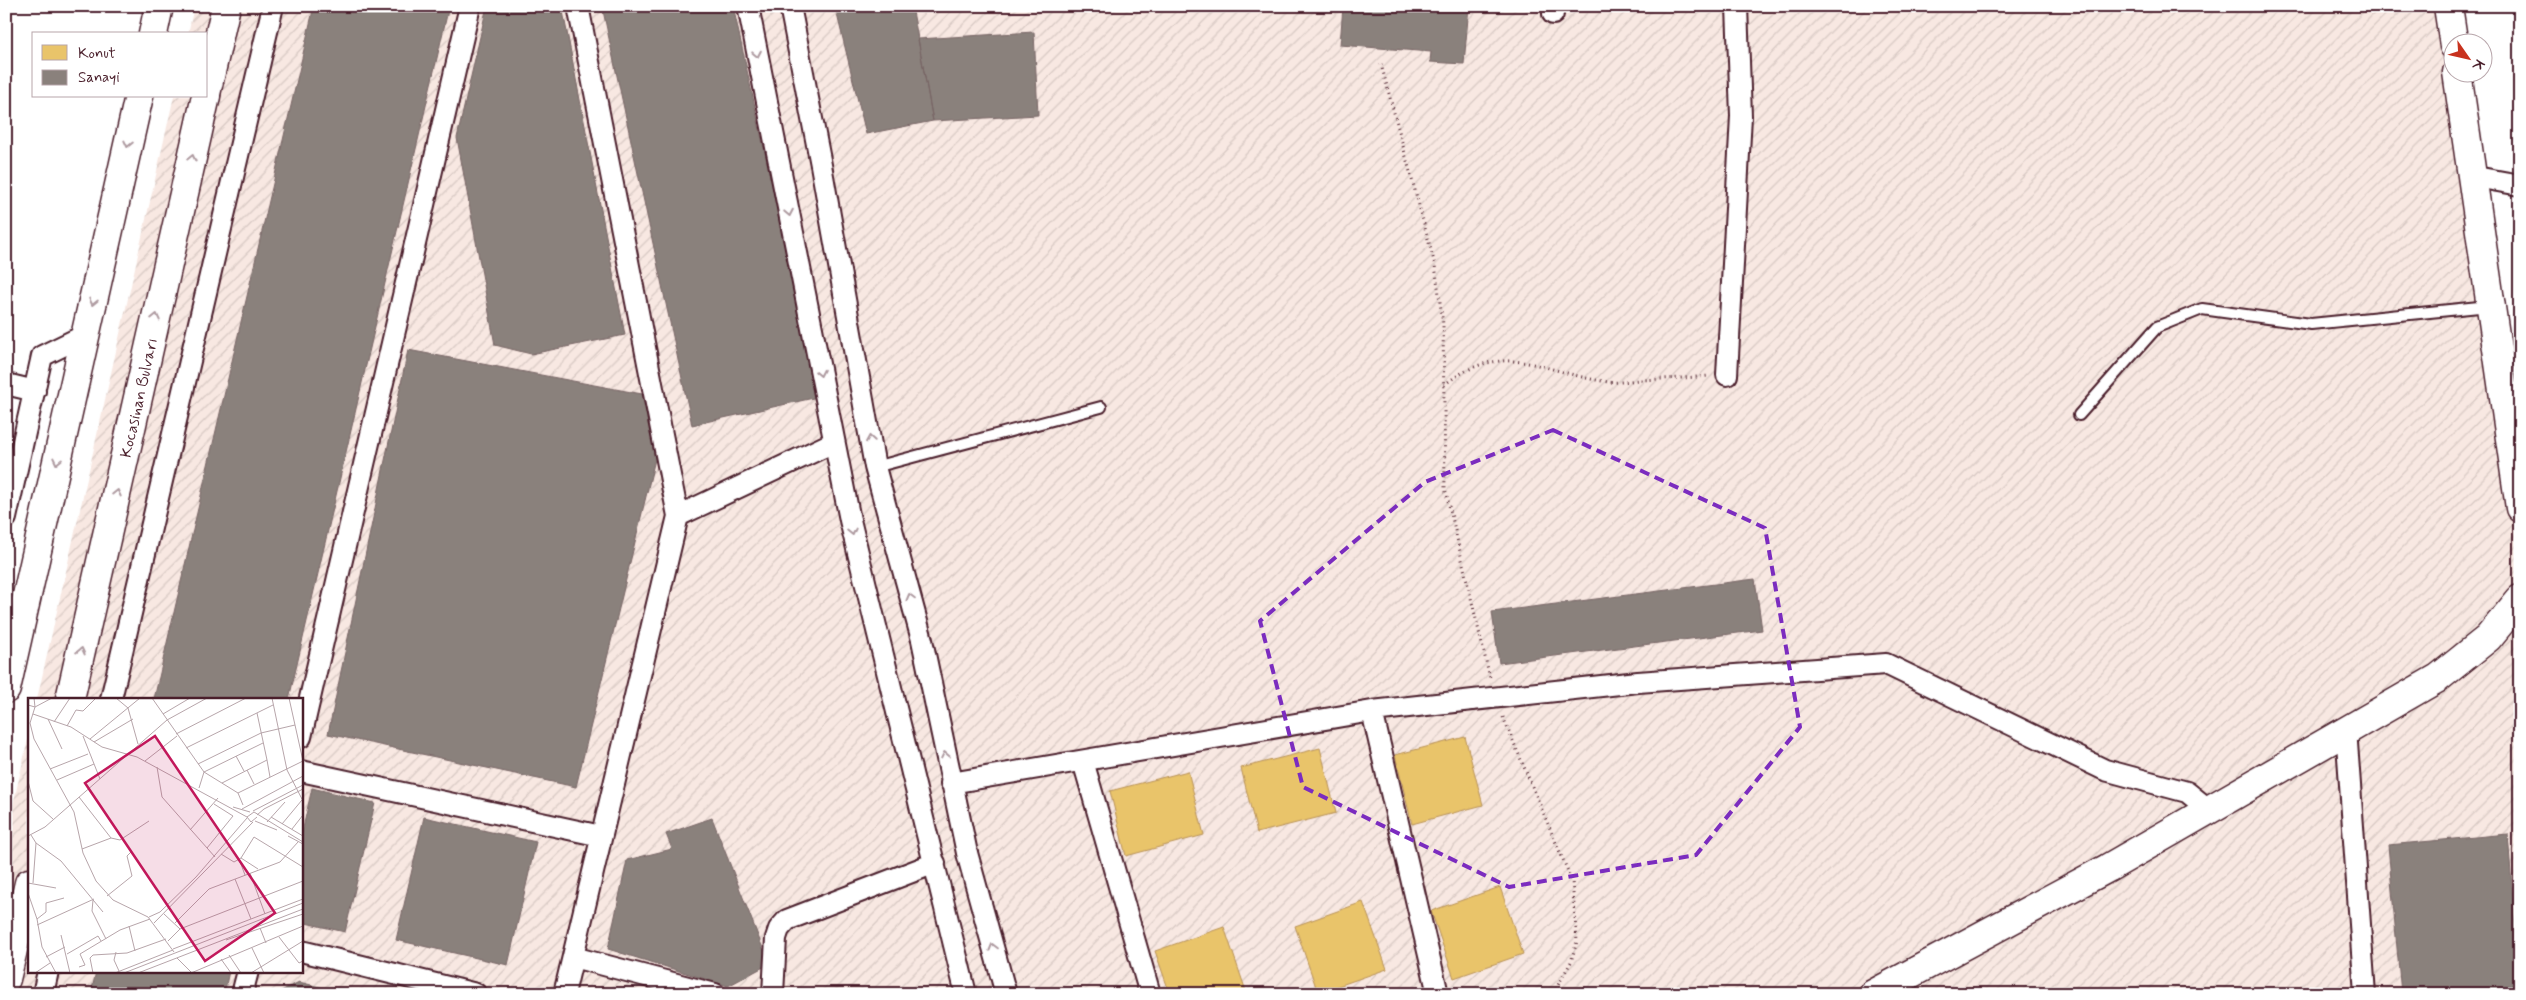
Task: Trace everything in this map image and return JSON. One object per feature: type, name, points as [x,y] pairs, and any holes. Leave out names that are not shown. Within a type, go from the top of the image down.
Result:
[{"type":"main road","points":[[153,32],[159,6]]},
{"type":"main road","name":"Kocasinan Bulvarı","points":[[208,86],[226,6]]},
{"type":"main road","points":[[2448,6],[2452,32]]},
{"type":"main road","points":[[2458,82],[2470,176],[2520,508]]},
{"type":"main road","points":[[6,689],[139,98]]},
{"type":"main road","name":"Kocasinan Bulvarı","points":[[74,696],[205,98]]},
{"type":"main road","points":[[1873,994],[2108,868],[2455,666],[2488,638],[2520,599]]},
{"type":"main road","points":[[6,979],[28,888]]},
{"type":"street","points":[[110,698],[273,6]]},
{"type":"street","points":[[302,733],[470,6]]},
{"type":"street","points":[[564,994],[678,516],[578,6]]},
{"type":"street","points":[[748,6],[834,442],[868,596],[966,994]]},
{"type":"street","points":[[790,6],[821,165],[875,467],[922,640],[967,853],[1006,994]]},
{"type":"street","points":[[1727,375],[1741,116],[1737,6]]},
{"type":"street","points":[[2470,176],[2520,185]]},
{"type":"street","points":[[7,508],[42,356],[85,335]]},
{"type":"street","points":[[6,384],[35,391]]},
{"type":"street","points":[[678,516],[834,442]]},
{"type":"street","points":[[951,783],[1372,711],[1638,682],[1886,664],[2105,770],[2187,792],[2208,809]]},
{"type":"street","points":[[1372,711],[1438,994]]},
{"type":"street","points":[[2346,729],[2365,994]]},
{"type":"street","points":[[1084,761],[1150,994]]},
{"type":"street","points":[[302,771],[601,836]]},
{"type":"street","points":[[773,994],[776,938],[779,929],[787,920],[935,864]]},
{"type":"street","points":[[302,951],[476,994]]},
{"type":"street","points":[[573,958],[715,994]]},
{"type":"street","points":[[43,994],[48,972]]},
{"type":"street","points":[[242,994],[248,972]]},
{"type":"lane","points":[[2079,415],[2157,327],[2202,309],[2311,324],[2489,306]]},
{"type":"lane","points":[[875,467],[1101,407]]},
{"type":"path","points":[[1381,64],[1435,265],[1443,324],[1445,488],[1494,698],[1572,881],[1577,941],[1571,962],[1553,994]]},
{"type":"path","points":[[1444,386],[1470,368],[1500,360],[1527,362],[1553,371],[1610,382],[1727,375]]},
{"type":"highlighted area","points":[[1553,430],[1765,528],[1800,727],[1696,855],[1509,887],[1303,787],[1260,621],[1425,482]]},
{"type":"shaded area","points":[[194,6],[2444,6],[2448,32],[2444,32],[2444,82],[2455,82],[2520,510],[2520,994],[6,994],[6,835],[28,739],[28,972],[302,972],[302,698],[37,698],[174,98],[208,98],[208,32],[188,32]]},
{"type":"building: Konut","points":[[1465,737],[1483,805],[1412,824],[1395,755]]},
{"type":"building: Konut","points":[[1320,748],[1336,813],[1257,833],[1241,768]]},
{"type":"building: Konut","points":[[1188,771],[1204,835],[1126,856],[1110,791]]},
{"type":"building: Konut","points":[[1500,887],[1523,954],[1454,978],[1431,911]]},
{"type":"building: Konut","points":[[1363,902],[1387,969],[1318,993],[1295,926]]},
{"type":"building: Konut","points":[[1224,927],[1247,994],[1170,994],[1155,951]]},
{"type":"building: Sanayi","points":[[314,6],[449,6],[289,698],[154,698]]},
{"type":"building: Sanayi","points":[[487,6],[562,6],[625,335],[531,354],[495,345],[457,138]]},
{"type":"building: Sanayi","points":[[602,6],[733,6],[818,397],[692,425]]},
{"type":"building: Sanayi","points":[[835,6],[912,6],[933,121],[866,134]]},
{"type":"building: Sanayi","points":[[1343,6],[1469,6],[1464,64],[1430,62],[1431,52],[1340,45]]},
{"type":"building: Sanayi","points":[[1034,32],[1038,115],[933,121],[918,39]]},
{"type":"building: Sanayi","points":[[408,350],[642,394],[655,459],[576,787],[328,734]]},
{"type":"building: Sanayi","points":[[1755,579],[1762,630],[1499,663],[1492,612]]},
{"type":"building: Sanayi","points":[[312,788],[375,803],[345,932],[302,922],[302,833]]},
{"type":"building: Sanayi","points":[[424,817],[536,842],[508,965],[396,940]]},
{"type":"building: Sanayi","points":[[712,818],[769,964],[728,986],[608,949],[627,860],[672,849],[666,834]]},
{"type":"building: Sanayi","points":[[2508,834],[2520,994],[2401,994],[2388,845]]},
{"type":"building: Sanayi","points":[[96,972],[229,972],[224,994],[91,994]]},
{"type":"building: Sanayi","points":[[299,982],[348,994],[275,994]]}]
